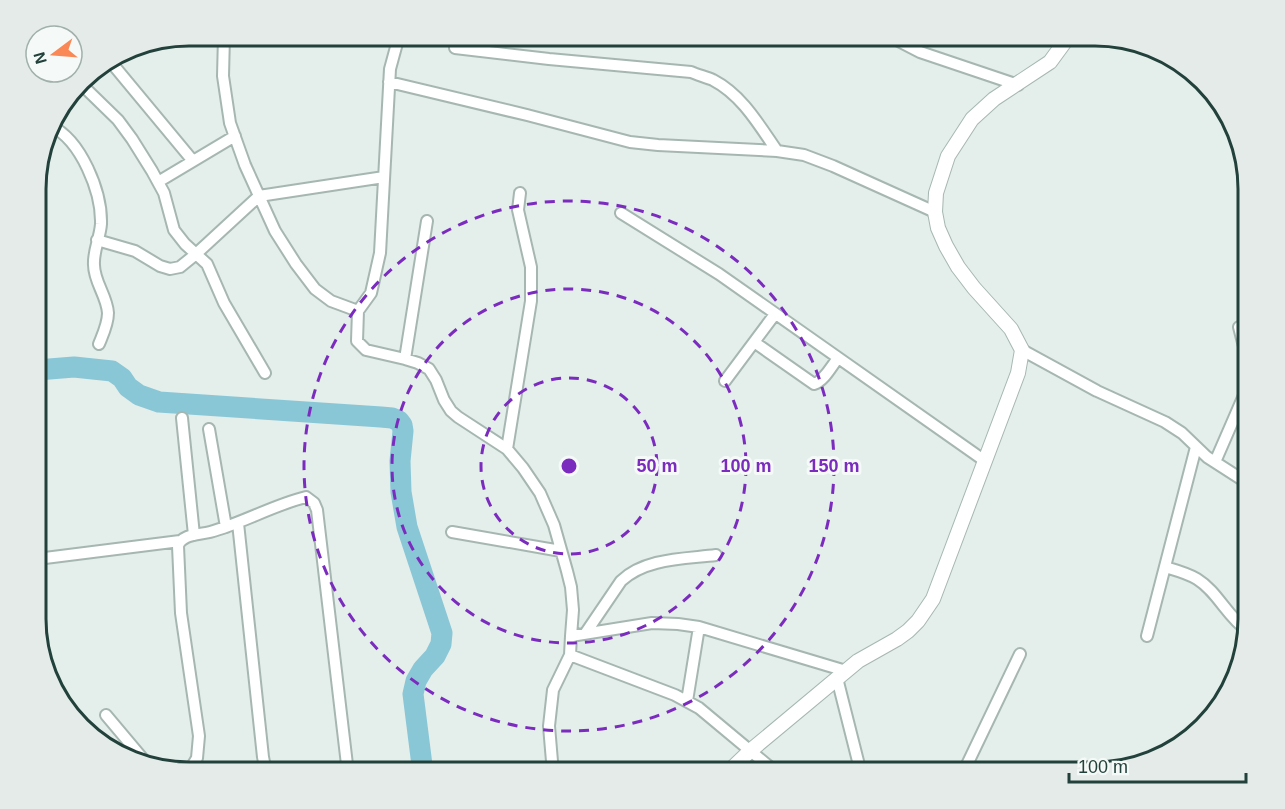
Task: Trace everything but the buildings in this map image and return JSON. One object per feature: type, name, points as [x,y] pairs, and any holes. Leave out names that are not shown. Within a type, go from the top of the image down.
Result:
[{"type":"street","points":[[909,46],[1018,85]]},
{"type":"street","points":[[1062,46],[1050,62],[994,99],[972,119],[959,138],[948,156],[936,193],[935,212],[938,228],[958,267],[1011,329],[1022,350],[1097,391],[1165,422],[1182,433],[1207,457],[1238,477]]},
{"type":"street","points":[[224,47],[224,76],[231,123],[245,165],[275,231],[315,289],[331,302],[358,311]]},
{"type":"street","points":[[396,47],[390,69],[380,253],[370,293],[358,311],[357,341],[366,350],[405,359],[429,369],[451,411],[507,449],[523,468],[540,493],[555,525],[571,587],[573,610],[570,655],[553,690],[551,700],[549,726],[552,762]]},
{"type":"street","points":[[455,48],[691,72],[713,80],[729,90],[743,104],[777,151]]},
{"type":"street","points":[[116,68],[193,161]]},
{"type":"street","points":[[389,82],[518,112],[630,142],[777,151],[804,155],[935,212]]},
{"type":"street","points":[[87,90],[118,120],[132,139],[164,194],[174,230],[185,244],[207,264],[224,303],[265,373]]},
{"type":"street","points":[[59,131],[72,142],[96,188],[101,225],[93,263],[108,312],[99,344]]},
{"type":"street","points":[[158,182],[235,136]]},
{"type":"street","points":[[97,240],[135,251],[160,266],[170,269],[180,267],[259,196],[384,177]]},
{"type":"street","points":[[507,449],[532,284],[531,267],[518,210],[520,193]]},
{"type":"street","points":[[621,213],[719,274],[985,461]]},
{"type":"street","points":[[405,359],[428,221]]},
{"type":"street","points":[[725,381],[775,314]]},
{"type":"street","points":[[754,342],[814,384],[822,379],[838,358]]},
{"type":"street","points":[[738,762],[858,661],[897,639],[918,621],[933,599],[1018,373],[1022,350]]},
{"type":"street","points":[[1215,462],[1238,409]]},
{"type":"street","points":[[182,418],[194,535]]},
{"type":"street","points":[[209,429],[226,527]]},
{"type":"street","points":[[1147,636],[1196,447]]},
{"type":"street","points":[[46,558],[180,541],[238,523],[294,500],[306,497],[314,502],[317,510],[347,762]]},
{"type":"street","points":[[238,523],[264,762]]},
{"type":"street","points":[[452,532],[561,551]]},
{"type":"street","points":[[180,541],[178,562],[181,613],[199,736],[195,762]]},
{"type":"street","points":[[585,634],[621,581],[636,569],[649,564],[716,555]]},
{"type":"street","points":[[1165,567],[1196,578],[1207,587],[1238,623]]},
{"type":"street","points":[[571,636],[652,623],[699,627],[842,675]]},
{"type":"street","points":[[687,701],[699,627]]},
{"type":"street","points":[[968,762],[1020,654]]},
{"type":"street","points":[[570,655],[687,701],[699,708],[764,762]]},
{"type":"street","points":[[842,675],[859,762]]},
{"type":"street","points":[[106,715],[137,752]]},
{"type":"street","points":[[126,748],[129,743]]},
{"type":"waterway","points":[[46,369],[74,367],[112,371],[139,395],[159,402],[381,417],[399,421],[403,431],[400,461],[401,492],[407,527],[442,633],[441,644],[416,681],[413,694],[422,762]]}]
